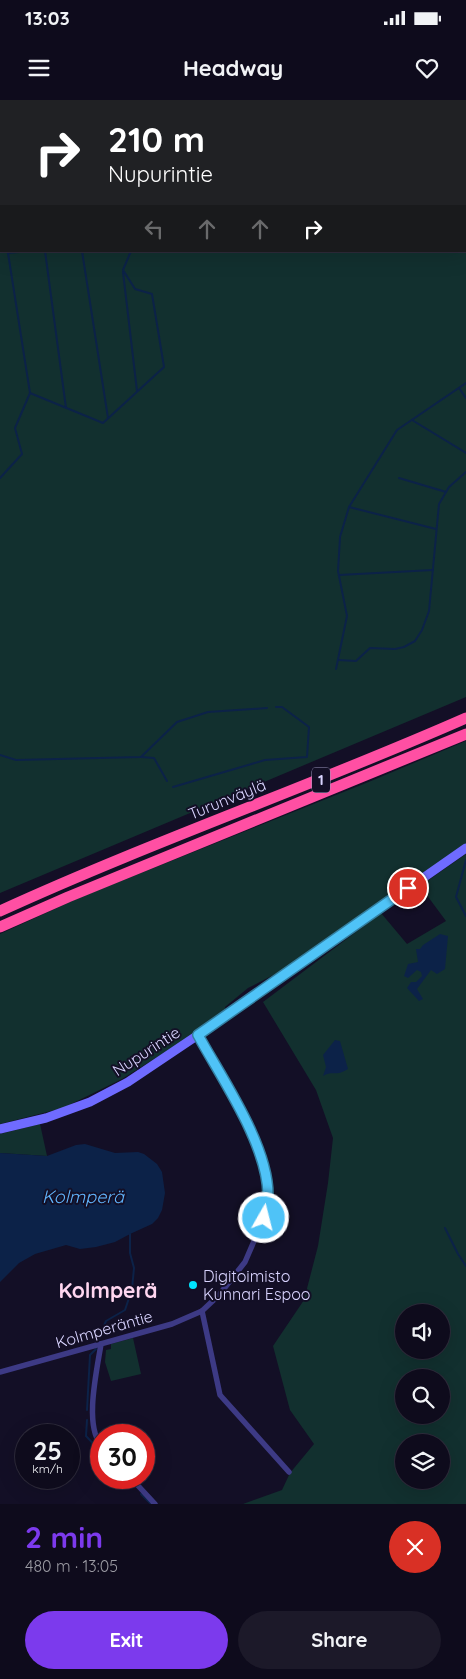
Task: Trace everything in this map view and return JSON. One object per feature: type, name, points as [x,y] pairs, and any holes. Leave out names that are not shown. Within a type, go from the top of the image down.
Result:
[{"type":"highway","name":"Turunväylä","points":[[0,911],[67,881],[375,758],[466,718]]},
{"type":"highway","name":"Turunväylä","points":[[0,927],[85,890],[466,734]]},
{"type":"main road","name":"Nupurintie","points":[[0,1129],[46,1118],[90,1102],[128,1082],[466,848]]},
{"type":"street","name":"Kolmperäntie","points":[[0,1372],[172,1324],[202,1310],[219,1295],[245,1262],[264,1218],[268,1195],[263,1164],[252,1132],[198,1035]]},
{"type":"street","points":[[202,1310],[220,1395],[289,1472]]},
{"type":"street","points":[[94,1424],[92,1415],[101,1344]]},
{"type":"street","points":[[141,1489],[155,1504]]},
{"type":"green space","points":[[0,252],[466,252],[466,697],[0,893]]},
{"type":"green space","points":[[466,741],[466,844],[291,966],[248,988],[225,1009],[186,1039],[122,1079],[63,1108],[0,1124],[0,934],[81,897]]},
{"type":"green space","points":[[466,854],[466,1504],[243,1504],[282,1490],[290,1473],[314,1444],[290,1410],[273,1346],[304,1300],[318,1246],[333,1138],[316,1090],[263,1002],[381,913],[407,944],[446,921],[420,886]]},
{"type":"green space","points":[[40,1124],[47,1156],[0,1153],[0,1134]]},
{"type":"green space","points":[[133,1338],[141,1374],[111,1381],[105,1362],[106,1350],[111,1349],[111,1344]]},
{"type":"water","points":[[440,934],[448,936],[445,969],[437,974],[431,970],[417,989],[423,999],[419,1001],[407,988],[411,982],[416,982],[422,976],[421,972],[417,970],[408,978],[404,976],[408,964],[418,962],[416,949],[420,949]]},
{"type":"water","points":[[335,1040],[340,1041],[348,1069],[340,1073],[323,1076],[326,1067],[323,1055]]},
{"type":"water","name":"Kolmperä","points":[[85,1144],[115,1153],[138,1152],[144,1154],[157,1164],[162,1172],[165,1193],[162,1210],[158,1218],[152,1224],[115,1242],[80,1249],[66,1245],[35,1254],[19,1263],[0,1282],[0,1153],[47,1156],[76,1145]]},
{"type":"waterway","points":[[8,252],[18,252]]},
{"type":"waterway","points":[[45,252],[66,408]]},
{"type":"waterway","points":[[82,252],[108,418]]},
{"type":"waterway","points":[[0,478],[22,454],[15,428],[30,393],[103,423],[164,367],[152,294],[135,289],[123,270],[131,252]]},
{"type":"waterway","points":[[8,253],[30,393]]},
{"type":"waterway","points":[[123,272],[137,391]]},
{"type":"waterway","points":[[336,669],[347,616],[338,571],[340,537],[349,507],[397,430],[466,383]]},
{"type":"waterway","points":[[459,388],[466,398]]},
{"type":"waterway","points":[[412,420],[466,453]]},
{"type":"waterway","points":[[338,660],[356,661],[370,648],[395,649],[415,641],[422,630],[429,611],[439,504],[449,487],[466,472]]},
{"type":"waterway","points":[[399,478],[446,492]]},
{"type":"waterway","points":[[349,507],[436,529]]},
{"type":"waterway","points":[[339,575],[433,570]]},
{"type":"waterway","points":[[173,787],[265,760],[307,757],[309,727],[282,707],[276,707]]},
{"type":"waterway","points":[[0,755],[16,760],[141,757],[177,722],[208,712],[267,708]]},
{"type":"waterway","points":[[141,757],[154,758],[167,781]]},
{"type":"waterway","points":[[466,860],[456,897],[466,916]]},
{"type":"waterway","points":[[445,1228],[466,1266]]},
{"type":"waterway","points":[[98,1340],[106,1321],[125,1310],[132,1289],[134,1268],[130,1253],[130,1234]]},
{"type":"waterway","points":[[87,1410],[90,1355],[96,1349]]},
{"type":"waterway","points":[[87,1420],[86,1436],[90,1440]]},
{"type":"waterway","points":[[141,1494],[151,1504]]},
{"type":"place","name":"Digitoimisto Kunnari Espoo","points":[[193,1285]]},
{"type":"district","name":"Kolmperä","points":[[108,1291]]},
{"type":"route","points":[[264,1218],[268,1195],[263,1164],[252,1132],[198,1035],[408,888]]}]
